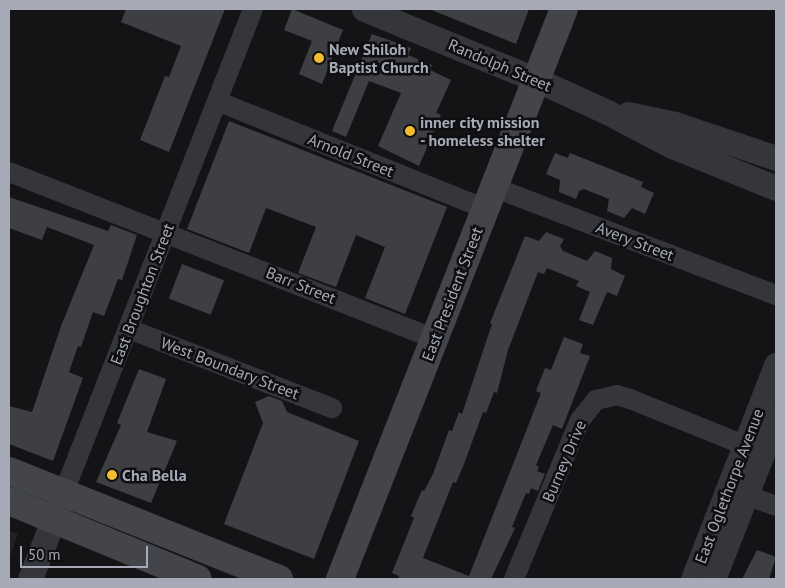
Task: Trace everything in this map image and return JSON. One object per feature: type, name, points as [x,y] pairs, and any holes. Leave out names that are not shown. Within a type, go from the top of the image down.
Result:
[{"type":"main road","name":"East President Street","points":[[340,579],[564,9]]},
{"type":"main road","points":[[9,471],[279,579]]},
{"type":"main road","points":[[9,501],[198,579]]},
{"type":"street","name":"East Broughton Street","points":[[30,579],[253,9]]},
{"type":"street","name":"Randolph Street","points":[[364,9],[536,79],[607,112],[672,146],[776,188]]},
{"type":"street","name":"Arnold Street","points":[[217,101],[489,198]]},
{"type":"street","name":"Randolph Street","points":[[607,112],[675,124],[775,155]]},
{"type":"street","name":"Barr Street","points":[[9,172],[167,231],[435,339]]},
{"type":"street","name":"Avery Street","points":[[489,198],[776,295]]},
{"type":"street","name":"West Boundary Street","points":[[129,329],[332,408]]},
{"type":"street","name":"East Oglethorpe Avenue","points":[[713,579],[746,495],[754,449],[776,365]]},
{"type":"street","name":"Burney Drive","points":[[514,579],[580,420],[596,400],[617,395],[630,399],[754,449]]},
{"type":"street","name":"East Oglethorpe Avenue","points":[[693,579],[754,449],[776,418]]},
{"type":"street","points":[[746,495],[776,506]]},
{"type":"shaded area","points":[[9,530],[18,534],[9,560]]},
{"type":"building","points":[[126,9],[225,9],[169,152],[140,140],[165,76],[169,77],[181,46],[121,22]]},
{"type":"building","name":"New Shiloh Baptist Church","points":[[292,9],[343,30],[322,84],[299,74],[312,41],[284,30]]},
{"type":"building","points":[[429,9],[529,9],[516,44]]},
{"type":"building","points":[[372,34],[411,48],[408,55],[432,65],[430,70],[451,80],[436,113],[441,115],[419,166],[378,146],[401,93],[369,81],[346,137],[332,131]]},
{"type":"building","points":[[229,121],[447,207],[405,314],[365,298],[385,247],[356,235],[336,287],[298,273],[316,227],[266,208],[249,253],[187,229]]},
{"type":"building","points":[[555,153],[568,158],[570,153],[643,182],[641,187],[654,193],[645,214],[632,208],[624,218],[607,211],[609,199],[584,189],[579,191],[576,199],[559,192],[560,180],[546,174]]},
{"type":"building","points":[[9,197],[108,231],[111,225],[137,235],[122,280],[118,279],[104,316],[93,312],[81,347],[78,346],[69,372],[83,378],[53,461],[9,444],[9,406],[32,412],[61,326],[94,245],[47,227],[42,240],[9,228]]},
{"type":"building","points":[[546,232],[564,239],[560,246],[563,251],[587,261],[595,251],[612,258],[611,269],[625,276],[617,296],[607,292],[593,325],[579,320],[590,292],[576,286],[579,281],[547,268],[544,274],[538,272],[508,350],[497,393],[494,392],[486,413],[483,412],[464,464],[456,483],[453,482],[423,558],[469,576],[541,393],[536,391],[545,368],[551,370],[564,337],[583,344],[580,353],[590,356],[562,429],[553,425],[536,465],[539,467],[537,471],[545,474],[538,491],[531,488],[529,494],[526,493],[512,527],[515,528],[491,579],[398,579],[399,576],[392,573],[414,518],[411,516],[422,490],[424,491],[433,474],[449,430],[452,431],[459,412],[462,414],[492,324],[490,323],[525,236],[539,241]]},
{"type":"building","points":[[182,264],[224,280],[211,315],[169,299]]},
{"type":"building","points":[[139,369],[166,379],[147,432],[177,441],[151,503],[96,482],[121,425],[117,423]]},
{"type":"building","points":[[269,396],[282,401],[287,412],[359,441],[314,559],[224,524],[263,423],[255,402]]},
{"type":"building","points":[[757,550],[776,557],[769,579],[742,579]]},
{"type":"place","name":"New Shiloh Baptist Church","points":[[319,58]]},
{"type":"place","name":"inner city mission - homeless shelter","points":[[410,131]]},
{"type":"place","name":"Cha Bella","points":[[112,475]]}]
